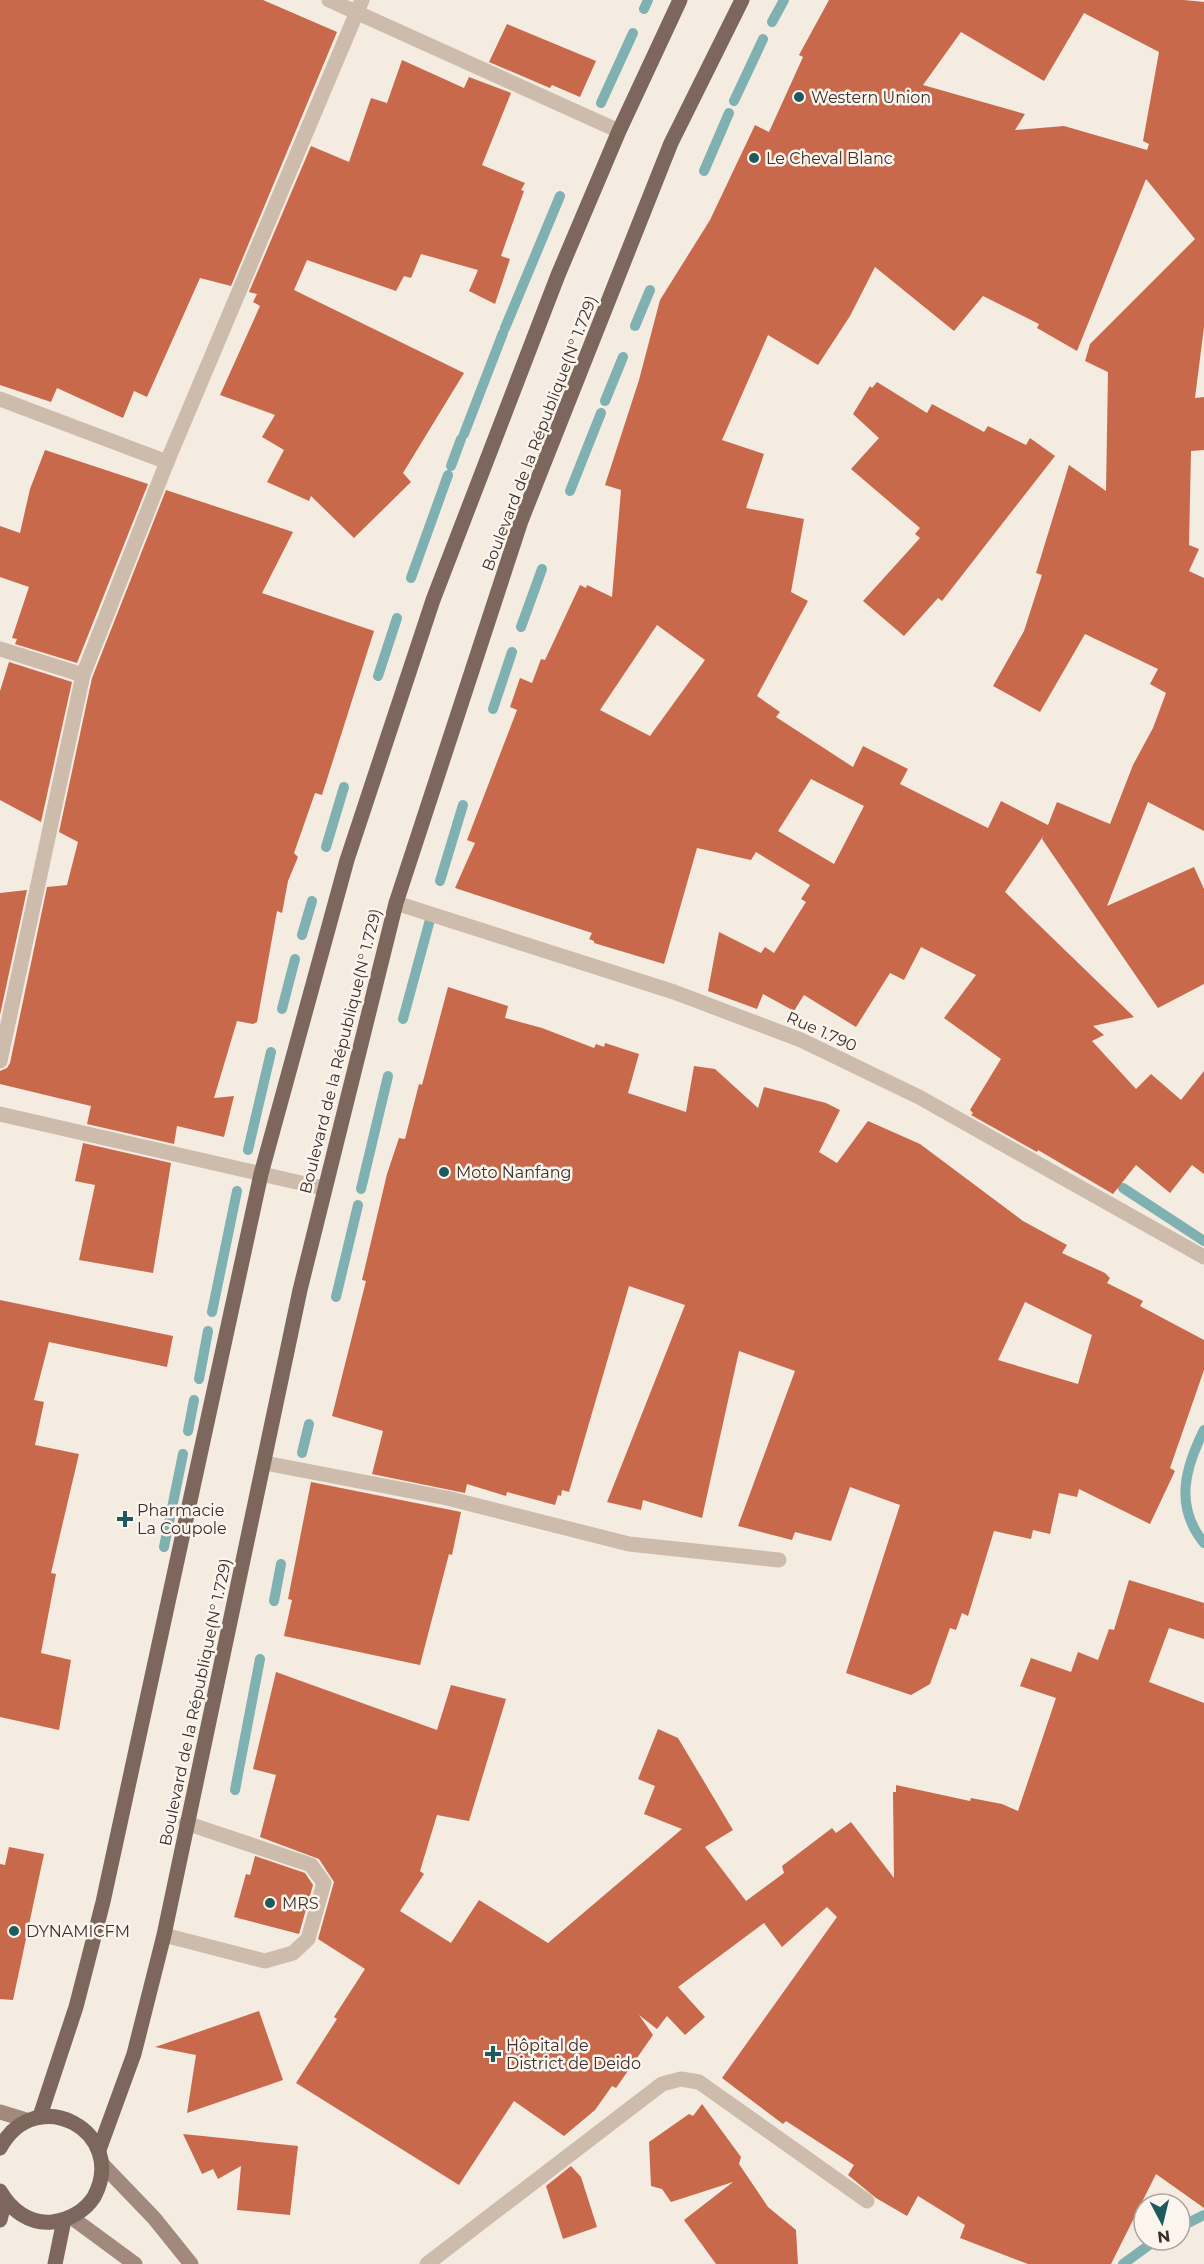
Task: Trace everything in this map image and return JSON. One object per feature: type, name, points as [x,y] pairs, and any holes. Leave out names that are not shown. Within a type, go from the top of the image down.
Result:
[{"type":"main road","points":[[0,2148],[14,2129],[33,2118],[76,2007],[103,1902],[261,1174],[347,860],[433,600],[558,275],[619,131],[680,0]]},
{"type":"main road","name":"Boulevard de la République(N° 1.729)","points":[[68,2218],[91,2201],[101,2177],[100,2157],[134,2054],[164,1935],[323,1188],[396,903],[521,522],[671,143],[742,0]]},
{"type":"main road","points":[[0,2112],[33,2118],[69,2120],[92,2137],[100,2157],[191,2264]]},
{"type":"main road","points":[[3,2196],[14,2210],[38,2221],[68,2218],[135,2264]]},
{"type":"main road","points":[[0,2220],[3,2196]]},
{"type":"main road","points":[[54,2264],[68,2218]]},
{"type":"street","points":[[329,0],[359,6],[619,131]]},
{"type":"street","points":[[0,1062],[83,675],[167,462],[359,6]]},
{"type":"street","points":[[0,399],[167,462]]},
{"type":"street","points":[[0,649],[83,675]]},
{"type":"street","name":"Rue 1.790","points":[[396,903],[674,992],[801,1040],[919,1097],[1199,1255]]},
{"type":"street","points":[[0,1114],[323,1188]]},
{"type":"street","points":[[265,1463],[447,1498],[629,1544],[779,1560]]},
{"type":"street","points":[[164,1935],[265,1961],[293,1953],[308,1939],[324,1883],[311,1865],[186,1823]]},
{"type":"street","points":[[426,2264],[662,2084],[681,2079],[699,2082],[867,2201]]},
{"type":"building","points":[[0,0],[263,0],[337,32],[231,286],[200,278],[147,397],[134,391],[123,418],[57,388],[51,402],[0,385]]},
{"type":"building","points":[[829,0],[1184,0],[1204,2],[1204,327],[1195,398],[1204,397],[1204,450],[1191,451],[1189,545],[1199,549],[1189,571],[1204,578],[1204,831],[1148,802],[1107,906],[1194,867],[1204,889],[1204,984],[1158,1008],[1042,839],[1044,835],[1005,892],[1134,1017],[1093,1026],[1104,1035],[1092,1041],[1136,1089],[1151,1074],[1181,1100],[1204,1071],[1204,1174],[1192,1165],[1170,1193],[1136,1165],[1113,1194],[1038,1150],[1037,1152],[971,1115],[973,1113],[970,1110],[1001,1059],[944,1018],[976,975],[921,947],[904,980],[890,973],[856,1027],[804,995],[794,1011],[763,994],[757,1009],[708,991],[719,932],[761,953],[765,947],[774,953],[806,902],[801,899],[810,885],[756,852],[751,860],[697,848],[664,964],[594,943],[589,939],[592,933],[455,888],[475,843],[467,840],[517,710],[510,707],[520,678],[532,683],[541,659],[545,660],[580,585],[586,588],[587,585],[612,597],[621,490],[605,485],[639,380],[660,300],[710,220],[755,125],[769,132],[803,57],[799,55]],"holes":[[[1084,13],[1159,52],[1143,141],[1149,144],[1147,150],[1064,126],[1015,130],[1025,114],[923,85],[961,32],[1044,81]],[[1146,179],[1195,239],[1090,344],[1085,361],[1108,372],[1106,491],[1069,465],[1036,573],[1042,575],[1024,631],[993,686],[1040,712],[1085,634],[1158,669],[1150,684],[1166,693],[1153,728],[1133,765],[1110,824],[1057,802],[1048,825],[1001,801],[988,828],[900,784],[908,769],[863,746],[853,767],[776,717],[780,712],[757,696],[808,601],[791,592],[804,519],[746,508],[764,454],[722,440],[768,335],[818,365],[850,316],[875,267],[954,331],[983,296],[1039,324],[1037,328],[1077,351]],[[657,625],[705,660],[650,736],[600,710]],[[811,779],[864,806],[834,864],[778,831]]]},
{"type":"building","points":[[507,24],[596,61],[580,97],[552,85],[550,88],[489,62]]},
{"type":"building","points":[[402,60],[464,88],[469,77],[511,93],[482,165],[525,183],[501,256],[510,259],[495,304],[469,291],[478,270],[421,254],[411,278],[404,276],[396,291],[307,260],[294,290],[464,373],[403,473],[411,482],[354,538],[311,496],[309,501],[267,482],[284,450],[262,437],[275,415],[220,395],[260,306],[253,302],[257,294],[249,292],[311,146],[349,162],[371,98],[387,103]]},
{"type":"building","points":[[877,382],[927,413],[932,404],[984,432],[988,426],[1026,445],[1030,438],[1055,456],[942,601],[938,598],[904,636],[863,601],[920,538],[915,534],[920,528],[851,469],[879,438],[853,414],[870,386],[872,388]]},
{"type":"building","points":[[45,450],[148,484],[77,663],[15,644],[17,639],[12,638],[29,587],[0,577],[0,526],[20,533],[30,489]]},
{"type":"building","points":[[166,490],[293,532],[262,593],[374,631],[322,795],[315,793],[294,853],[298,857],[288,881],[282,913],[277,911],[257,1022],[253,1024],[237,1021],[214,1098],[234,1096],[224,1137],[177,1126],[174,1144],[87,1124],[91,1106],[0,1084],[0,1071],[7,1068],[10,1063],[47,887],[67,885],[78,842],[59,832],[92,678]]},
{"type":"building","points":[[9,662],[72,682],[41,822],[0,800],[0,691]]},
{"type":"building","points":[[27,890],[0,1015],[0,893]]},
{"type":"building","points":[[448,987],[508,1006],[505,1018],[542,1028],[594,1048],[596,1044],[604,1047],[605,1043],[639,1054],[628,1093],[686,1112],[694,1066],[715,1069],[758,1108],[764,1087],[826,1103],[840,1110],[819,1152],[837,1163],[868,1121],[920,1144],[1023,1221],[1067,1245],[1062,1253],[1105,1273],[1110,1278],[1107,1283],[1143,1301],[1140,1306],[1204,1340],[1204,1370],[1170,1468],[1175,1471],[1150,1524],[1079,1489],[1077,1497],[1059,1493],[1050,1534],[1033,1530],[1031,1539],[994,1531],[968,1616],[962,1613],[956,1630],[950,1628],[930,1684],[911,1695],[846,1673],[900,1505],[850,1487],[831,1541],[795,1532],[792,1540],[738,1526],[795,1371],[739,1351],[702,1518],[643,1500],[641,1510],[607,1502],[685,1305],[629,1286],[569,1492],[562,1490],[555,1505],[507,1492],[506,1496],[467,1484],[465,1493],[372,1474],[383,1431],[332,1416],[366,1281],[362,1280],[387,1174],[399,1138],[405,1139],[419,1084],[422,1085]],"holes":[[[1025,1302],[1092,1335],[1078,1384],[998,1360]]]},
{"type":"building","points":[[83,1143],[171,1163],[153,1273],[79,1260],[95,1185],[75,1181]]},
{"type":"building","points":[[0,1300],[173,1336],[167,1367],[49,1342],[34,1400],[44,1402],[35,1445],[79,1454],[51,1573],[56,1574],[41,1653],[71,1660],[59,1730],[0,1717]]},
{"type":"building","points":[[311,1482],[461,1512],[452,1555],[449,1554],[420,1665],[284,1636],[292,1600],[288,1599]]},
{"type":"building","points":[[1129,1580],[1204,1603],[1204,1639],[1169,1628],[1149,1682],[1204,1703],[1204,2208],[1192,2200],[1192,2192],[1181,2192],[1156,2174],[1147,2192],[1132,2192],[1132,2222],[1111,2264],[1028,2264],[960,2238],[965,2225],[918,2196],[907,2216],[876,2198],[848,2175],[854,2165],[786,2121],[783,2124],[722,2078],[837,1917],[827,1907],[782,1947],[764,1923],[678,1987],[705,2017],[685,2035],[667,2016],[657,2029],[639,2015],[653,2035],[616,2088],[612,2086],[595,2110],[564,2136],[514,2101],[459,2185],[296,2083],[337,2019],[334,2017],[365,1969],[318,1939],[334,1882],[319,1859],[260,1837],[276,1775],[253,1769],[276,1672],[437,1730],[451,1685],[506,1699],[469,1821],[437,1815],[420,1871],[424,1874],[400,1911],[451,1943],[479,1900],[548,1943],[682,1829],[644,1814],[655,1786],[638,1779],[658,1729],[678,1738],[733,1830],[705,1847],[746,1901],[784,1873],[782,1866],[832,1828],[836,1833],[851,1822],[894,1878],[893,1792],[896,1792],[896,1785],[970,1801],[971,1798],[1002,1804],[1018,1811],[1056,1698],[1020,1686],[1031,1658],[1071,1672],[1078,1652],[1098,1660],[1109,1629],[1114,1630]]},
{"type":"building","name":"DYNAMICFM","points":[[9,1847],[44,1854],[13,2000],[0,1999],[0,1864],[5,1865]]},
{"type":"building","points":[[255,1856],[305,1873],[313,1885],[299,1934],[234,1917],[246,1874],[250,1875]]},
{"type":"building","points":[[259,2011],[283,2080],[187,2113],[196,2055],[155,2047]]},
{"type":"building","points":[[702,2104],[741,2157],[739,2164],[768,2207],[796,2230],[798,2264],[716,2264],[684,2220],[733,2182],[671,2202],[662,2189],[651,2186],[649,2142],[689,2114],[693,2116]]},
{"type":"building","points":[[183,2134],[298,2146],[290,2215],[237,2210],[241,2166],[218,2179],[213,2169],[202,2174]]},
{"type":"building","points":[[571,2166],[581,2177],[597,2227],[563,2239],[546,2186]]},
{"type":"waterway","points":[[644,9],[648,0]]},
{"type":"waterway","points":[[772,22],[784,0]]},
{"type":"waterway","points":[[601,103],[633,33]]},
{"type":"waterway","points":[[734,101],[763,39]]},
{"type":"waterway","points":[[704,171],[729,113]]},
{"type":"waterway","points":[[505,328],[560,196]]},
{"type":"waterway","points":[[635,326],[650,290]]},
{"type":"waterway","points":[[464,434],[503,333]]},
{"type":"waterway","points":[[605,401],[623,357]]},
{"type":"waterway","points":[[570,491],[601,413]]},
{"type":"waterway","points":[[451,466],[461,439]]},
{"type":"waterway","points":[[411,578],[448,475]]},
{"type":"waterway","points":[[521,627],[542,569]]},
{"type":"waterway","points":[[378,676],[397,618]]},
{"type":"waterway","points":[[493,709],[512,652]]},
{"type":"waterway","points":[[326,847],[344,787]]},
{"type":"waterway","points":[[440,881],[463,805]]},
{"type":"waterway","points":[[302,935],[312,901]]},
{"type":"waterway","points":[[403,1019],[431,916]]},
{"type":"waterway","points":[[282,1009],[295,959]]},
{"type":"waterway","points":[[248,1150],[271,1052]]},
{"type":"waterway","points":[[361,1189],[388,1076]]},
{"type":"waterway","points":[[1123,1188],[1204,1241]]},
{"type":"waterway","points":[[212,1312],[237,1191]]},
{"type":"waterway","points":[[336,1297],[358,1205]]},
{"type":"waterway","points":[[199,1379],[208,1331]]},
{"type":"waterway","points":[[188,1431],[194,1400]]},
{"type":"waterway","points":[[302,1453],[309,1424]]},
{"type":"waterway","points":[[1204,1430],[1192,1458],[1186,1487],[1189,1515],[1204,1543]]},
{"type":"waterway","points":[[164,1547],[183,1454]]},
{"type":"waterway","points":[[274,1601],[281,1564]]},
{"type":"waterway","points":[[235,1790],[260,1659]]},
{"type":"waterway","points":[[1192,2221],[1204,2215]]},
{"type":"waterway","points":[[1123,2264],[1140,2252]]},
{"type":"place","name":"Western Union","points":[[799,97]]},
{"type":"place","name":"Le Cheval Blanc","points":[[754,158]]},
{"type":"place","name":"Moto Nanfang","points":[[444,1172]]},
{"type":"place","name":"Pharmacie La Coupole","points":[[125,1519]]},
{"type":"place","name":"MRS","points":[[270,1903]]},
{"type":"place","name":"DYNAMICFM","points":[[14,1931]]},
{"type":"place","name":"Hôpital de District de Deido","points":[[493,2054]]}]
